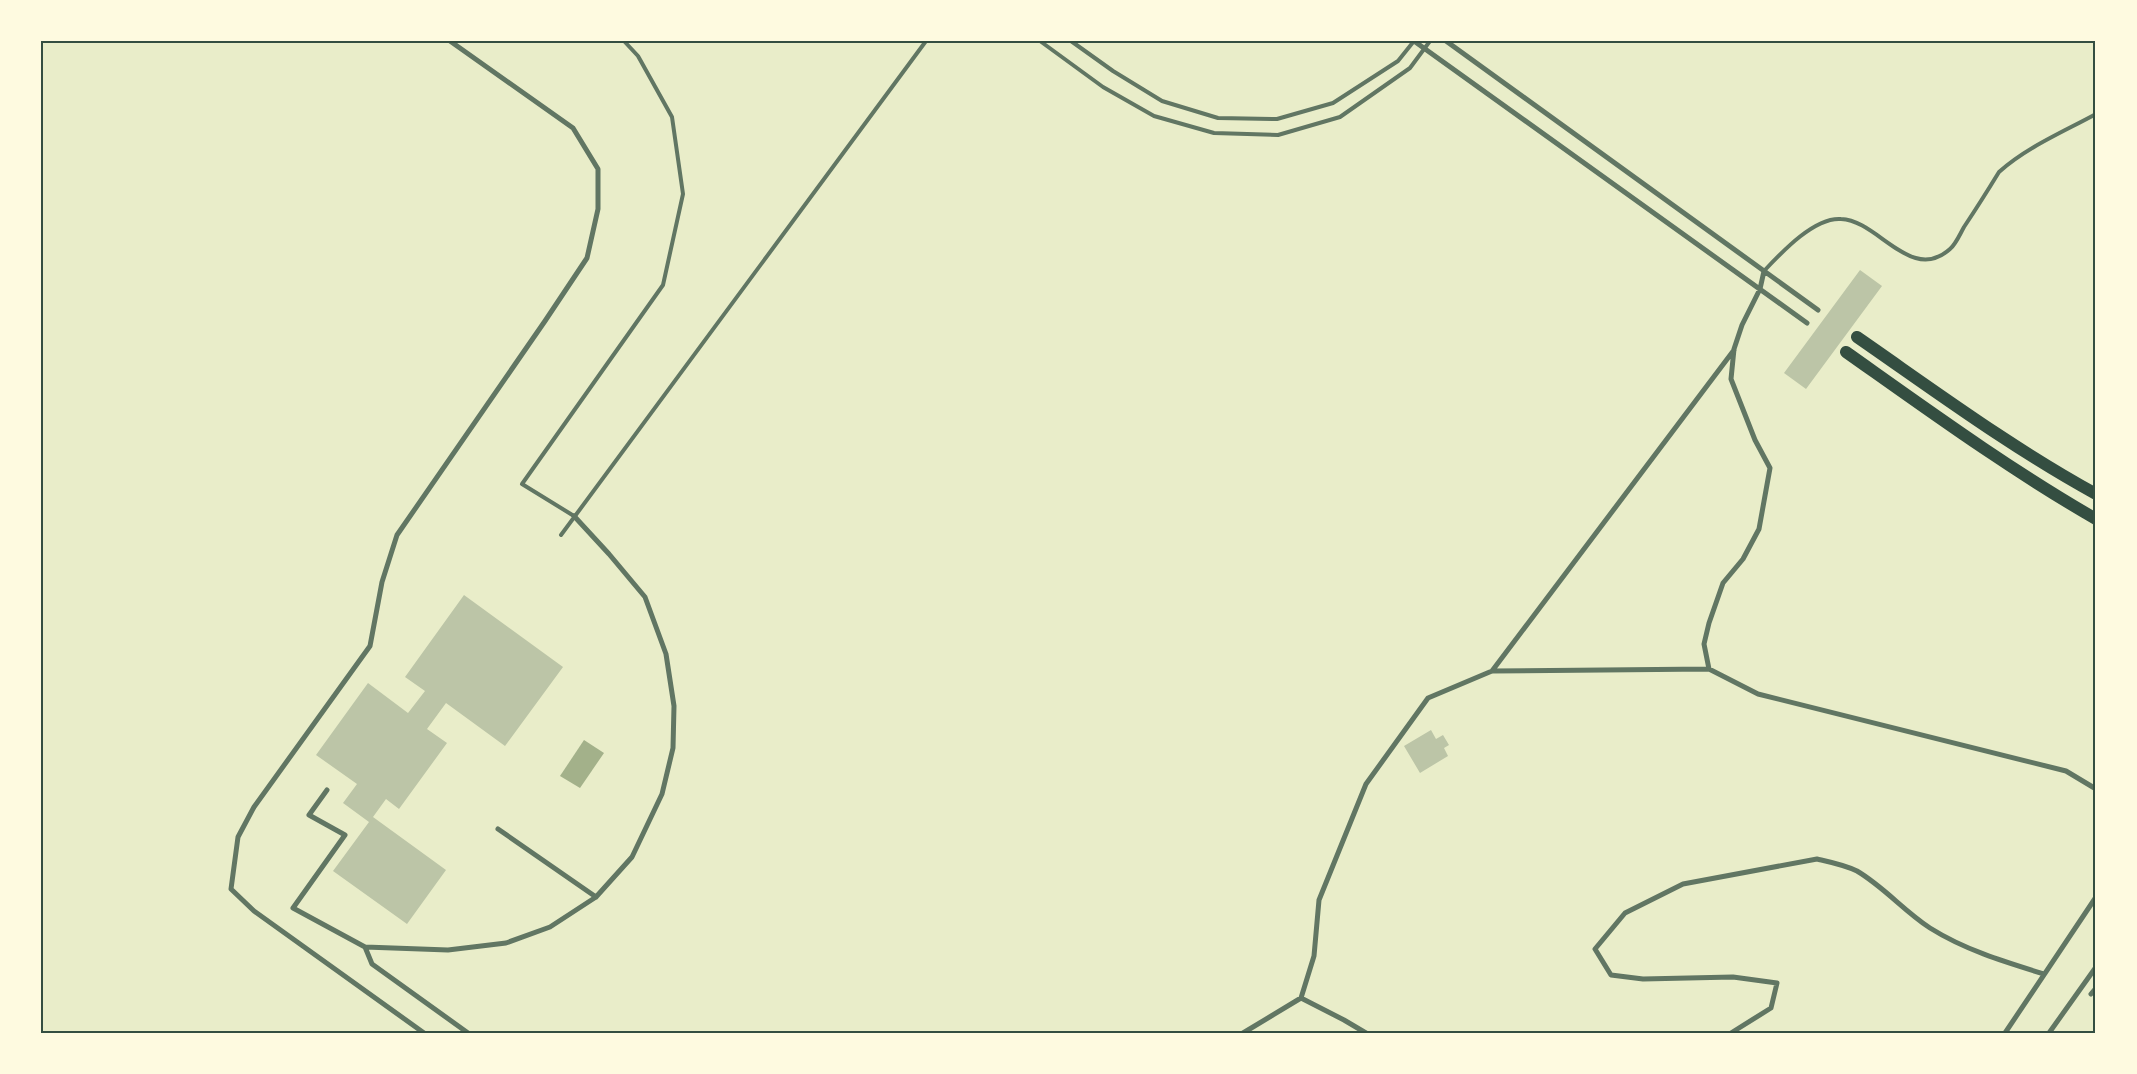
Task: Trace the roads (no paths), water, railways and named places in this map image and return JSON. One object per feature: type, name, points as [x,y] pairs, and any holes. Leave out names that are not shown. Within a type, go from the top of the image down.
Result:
[{"type":"main road","points":[[1857,337],[2004,438],[2058,473],[2096,494]]},
{"type":"main road","points":[[1846,352],[1970,440],[2048,492],[2096,519]]},
{"type":"street","points":[[424,1033],[254,911],[231,889],[238,838],[254,807],[370,646],[382,582],[397,534],[587,258],[598,209],[598,169],[573,128],[450,41]]},
{"type":"street","points":[[1414,41],[1807,323]]},
{"type":"street","points":[[1446,41],[1818,310]]},
{"type":"street","points":[[1709,668],[1704,644],[1709,623],[1723,583],[1743,559],[1758,529],[1770,468],[1755,440],[1730,379],[1734,349],[1742,325],[1760,289],[1764,271]]},
{"type":"street","points":[[1492,671],[1734,349]]},
{"type":"street","points":[[327,790],[309,815],[345,835],[293,908],[365,946],[448,950],[506,942],[550,927],[596,898],[632,857],[662,794],[674,748],[674,706],[666,654],[645,597],[574,516]]},
{"type":"street","points":[[1243,1033],[1301,998],[1314,956],[1319,900],[1366,784],[1428,698],[1492,671],[1709,668],[1758,694],[2066,772],[2096,789]]},
{"type":"street","points":[[498,829],[596,898]]},
{"type":"street","points":[[1731,1033],[1771,1008],[1777,983],[1733,977],[1643,978],[1611,975],[1595,949],[1625,914],[1683,884],[1817,859],[1836,863],[1856,871],[1888,893],[1911,914],[1951,940],[1979,953],[2044,974]]},
{"type":"street","points":[[2005,1033],[2096,897]]},
{"type":"street","points":[[365,946],[372,964],[468,1033]]},
{"type":"street","points":[[2049,1033],[2096,967]]},
{"type":"street","points":[[2091,994],[2096,988]]},
{"type":"street","points":[[1301,998],[1366,1033]]},
{"type":"lane","points":[[574,516],[522,484],[663,286],[683,194],[672,116],[638,56],[624,41]]},
{"type":"lane","points":[[561,535],[926,41]]},
{"type":"lane","points":[[1040,41],[1103,87],[1154,116],[1214,133],[1278,135],[1340,117],[1410,68],[1430,41]]},
{"type":"lane","points":[[1071,41],[1112,71],[1162,102],[1218,118],[1277,119],[1333,103],[1398,61],[1414,41]]},
{"type":"lane","points":[[1764,271],[1801,235],[1821,224],[1840,218],[1862,225],[1900,252],[1918,259],[1937,257],[1950,248],[1999,172],[2024,153],[2096,114]]}]
